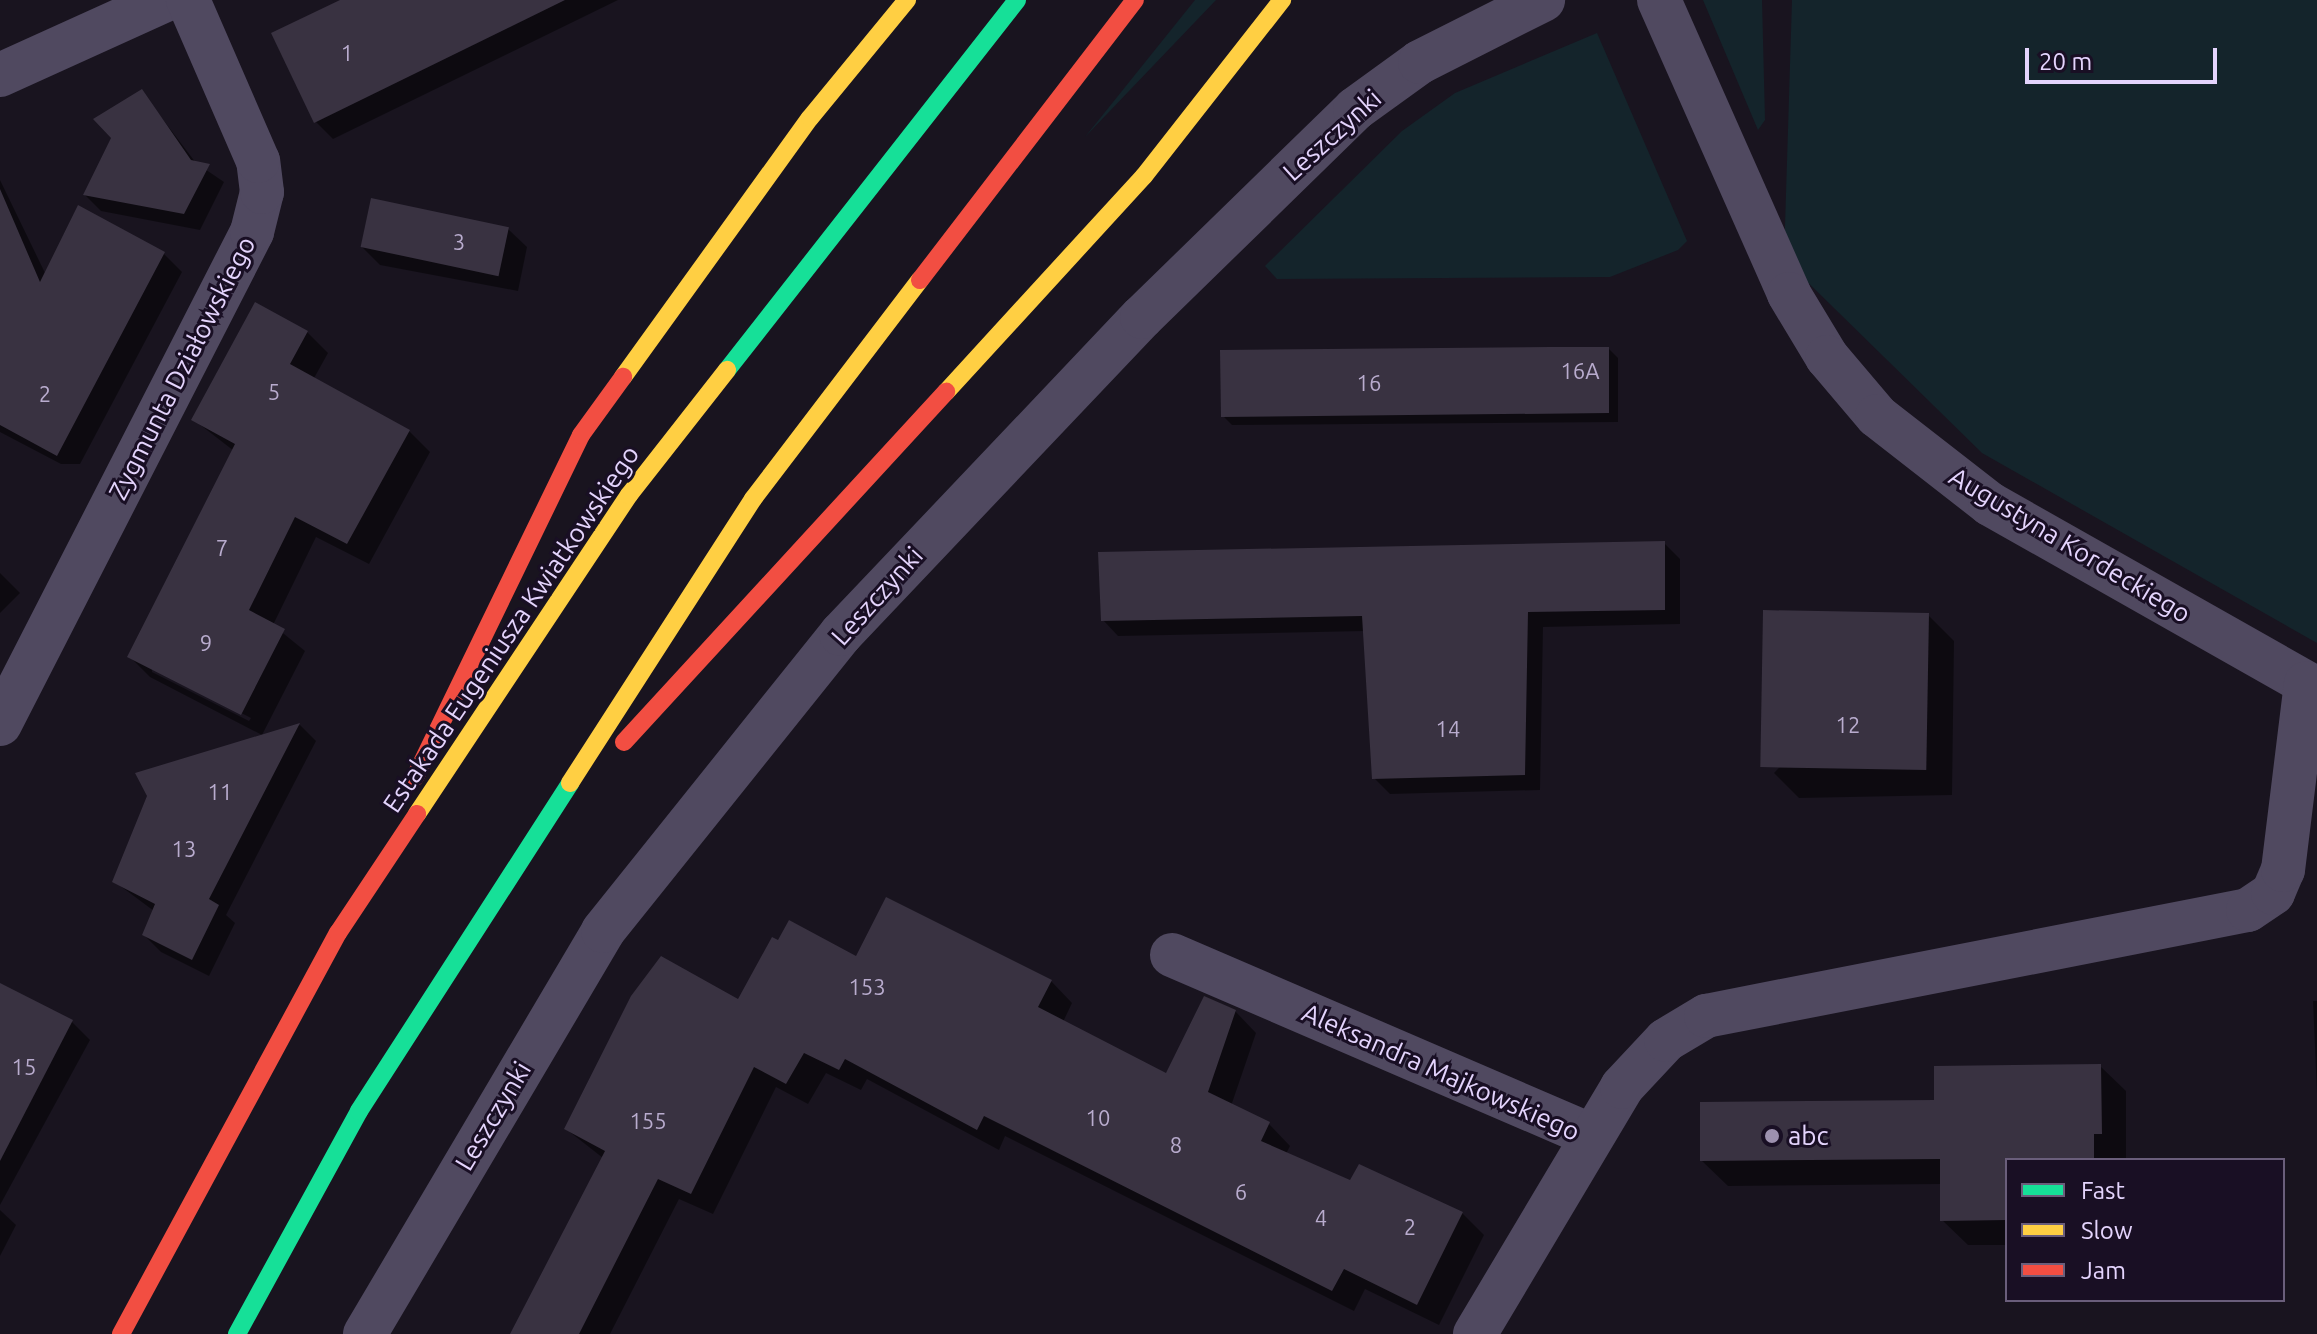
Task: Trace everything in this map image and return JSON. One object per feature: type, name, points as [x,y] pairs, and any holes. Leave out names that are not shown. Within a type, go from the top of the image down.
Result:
[{"type":"highway","points":[[338,933],[581,435],[810,118],[907,0]]},
{"type":"highway","name":"Estakada Eugeniusza Kwiatkowskiego","points":[[121,1334],[338,933],[629,495],[1017,0]]},
{"type":"highway","points":[[237,1334],[359,1111],[546,826],[753,499],[1135,0]]},
{"type":"highway","points":[[546,826],[1144,176],[1282,0]]},
{"type":"street","points":[[0,75],[165,0]]},
{"type":"street","name":"Zygmunta Działowskiego","points":[[0,724],[252,232],[262,192],[258,161],[188,0]]},
{"type":"street","name":"Leszczynki","points":[[365,1334],[603,931],[841,634],[1121,339],[1355,109],[1420,62],[1543,0]]},
{"type":"street","name":"Augustyna Kordeckiego","points":[[1590,1135],[1666,1040],[1706,1016],[2248,910],[2273,893],[2283,870],[2311,686],[1990,504],[1877,416],[1827,357],[1789,294],[1659,0]]},
{"type":"street","name":"Aleksandra Majkowskiego","points":[[1172,955],[1590,1135],[1475,1334]]},
{"type":"shaded area","points":[[1195,0],[1216,0],[1085,137]]},
{"type":"shaded area","points":[[1703,0],[1762,0],[1765,120],[1758,130]]},
{"type":"shaded area","points":[[1792,0],[2317,0],[2317,643],[1982,453],[1784,259]]},
{"type":"shaded area","points":[[1597,33],[1687,241],[1678,250],[1610,277],[1277,279],[1265,266],[1402,131],[1455,93]]},
{"type":"building","points":[[340,0],[565,0],[314,123],[271,33]]},
{"type":"building","points":[[142,89],[191,160],[210,164],[184,214],[83,195],[111,138],[93,119]]},
{"type":"building","points":[[0,189],[40,282],[78,205],[165,252],[57,456],[0,425]]},
{"type":"building","points":[[371,198],[509,227],[499,276],[361,247]]},
{"type":"building","points":[[255,302],[308,331],[290,364],[410,430],[347,544],[295,517],[249,610],[285,629],[241,715],[127,657],[235,444],[191,420]]},
{"type":"building","points":[[1609,347],[1609,413],[1221,417],[1220,350]]},
{"type":"building","points":[[1665,541],[1665,610],[1528,612],[1525,775],[1372,779],[1362,616],[1101,621],[1098,552]]},
{"type":"building","points":[[1763,610],[1929,613],[1926,770],[1760,767]]},
{"type":"building","points":[[300,723],[209,899],[219,905],[192,960],[142,935],[155,904],[112,882],[147,796],[135,773]]},
{"type":"building","points":[[886,897],[1052,980],[1038,1007],[1166,1073],[1204,996],[1236,1010],[1208,1092],[1270,1122],[1261,1141],[1350,1180],[1359,1164],[1463,1212],[1417,1305],[1344,1269],[1332,1291],[984,1116],[977,1130],[845,1059],[839,1070],[804,1053],[786,1084],[754,1067],[691,1194],[658,1179],[579,1334],[510,1334],[605,1151],[564,1129],[631,996],[661,956],[738,999],[772,937],[778,940],[789,920],[856,956]]},
{"type":"building","points":[[0,983],[73,1020],[0,1161]]},
{"type":"building","points":[[2101,1064],[2102,1134],[2094,1134],[2094,1158],[2005,1158],[2005,1220],[1940,1221],[1940,1159],[1700,1161],[1700,1102],[1934,1100],[1934,1066]]},
{"type":"traffic: fast","points":[[727,370],[1017,0]]},
{"type":"traffic: fast","points":[[237,1334],[359,1111],[570,783]]},
{"type":"traffic: slow","points":[[623,377],[810,118],[907,0]]},
{"type":"traffic: slow","points":[[946,392],[1144,176],[1282,0]]},
{"type":"traffic: slow","points":[[570,783],[753,499],[920,280]]},
{"type":"traffic: slow","points":[[417,814],[629,495],[727,370]]},
{"type":"traffic: jam","points":[[920,280],[1135,0]]},
{"type":"traffic: jam","points":[[415,777],[581,435],[623,377]]},
{"type":"traffic: jam","points":[[624,742],[946,392]]},
{"type":"traffic: jam","points":[[121,1334],[338,933],[417,814]]},
{"type":"place","name":"abc","points":[[1772,1136]]}]
